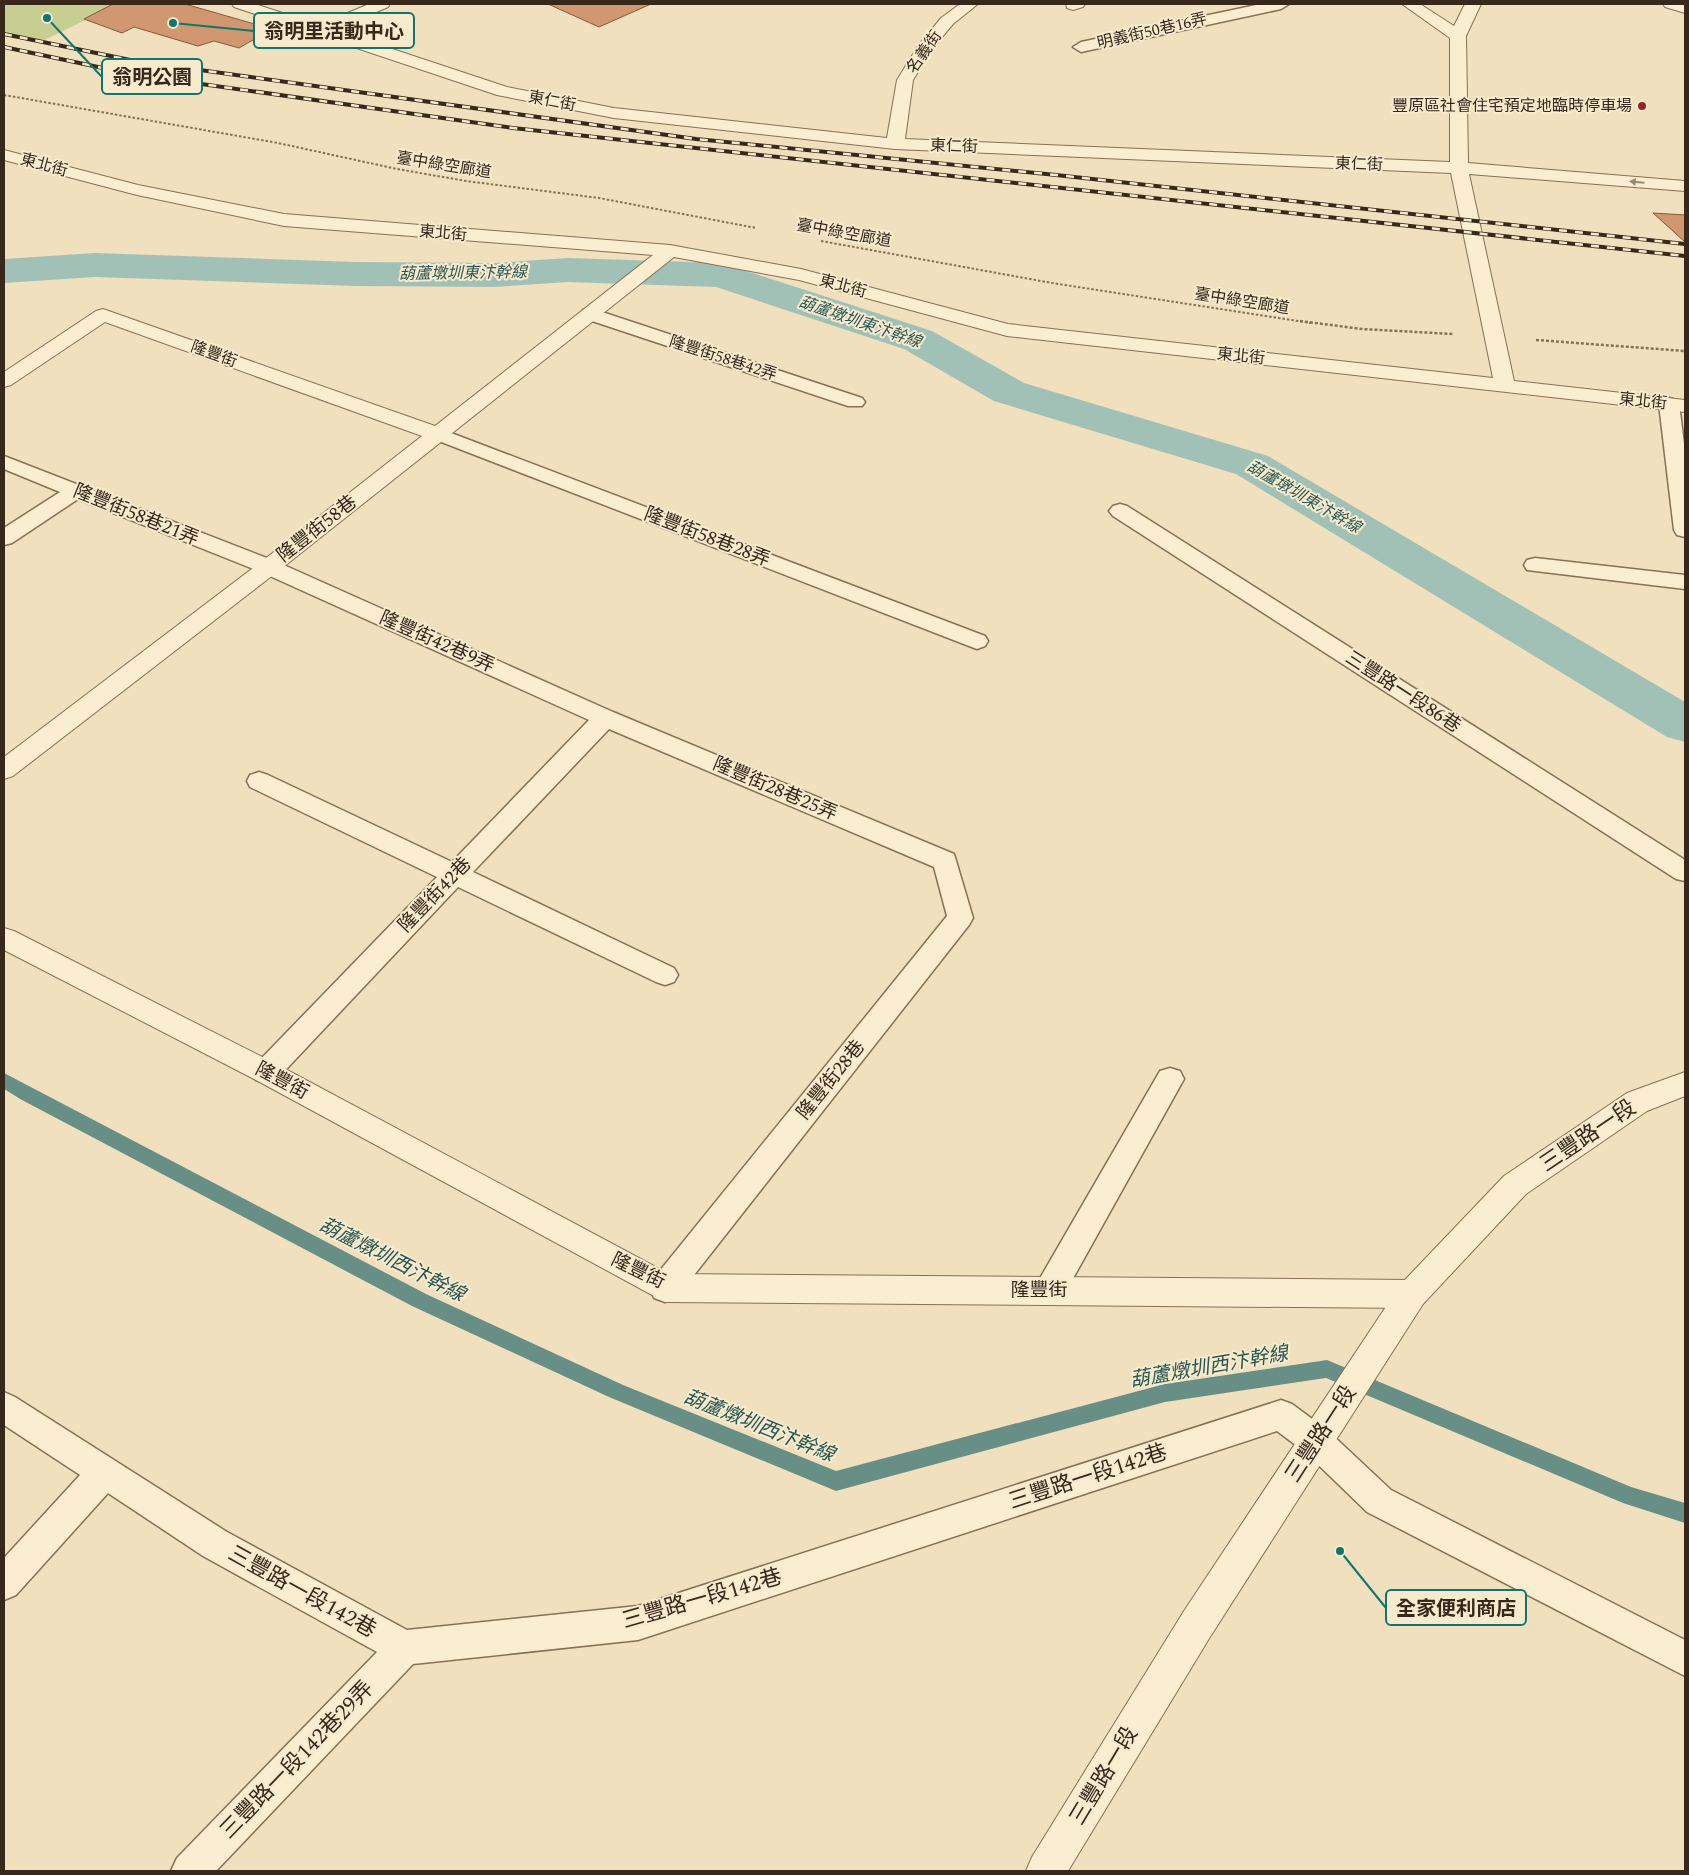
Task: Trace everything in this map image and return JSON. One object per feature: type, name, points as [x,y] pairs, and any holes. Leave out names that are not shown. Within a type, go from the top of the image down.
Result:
[{"type":"street","name":"東仁街","points":[[240,4],[512,93],[614,113],[895,144],[1459,168],[1685,186]]},
{"type":"street","points":[[321,30],[382,4]]},
{"type":"street","name":"名義街","points":[[895,144],[905,80],[926,46],[946,21],[970,4]]},
{"type":"street","points":[[1410,4],[1458,36]]},
{"type":"street","points":[[1473,4],[1458,36],[1459,168],[1505,386]]},
{"type":"street","points":[[1671,4],[1685,8]]},
{"type":"street","name":"東北街","points":[[4,154],[137,190],[284,220],[663,256],[801,275],[1007,330],[1677,405]]},
{"type":"street","name":"隆豐街58巷","points":[[4,770],[269,567],[663,256]]},
{"type":"street","name":"隆豐街","points":[[4,381],[103,315],[438,434]]},
{"type":"street","name":"隆豐街","points":[[4,938],[266,1072],[665,1288],[1412,1294]]},
{"type":"street","name":"三豐路一段","points":[[1046,1871],[1197,1624],[1412,1294],[1515,1185],[1636,1102],[1685,1084]]},
{"type":"lane","name":"明義街50巷16弄","points":[[1081,47],[1282,4]]},
{"type":"lane","name":"隆豐街58巷42弄","points":[[590,314],[855,402]]},
{"type":"lane","points":[[1677,405],[1685,530]]},
{"type":"lane","name":"隆豐街58巷28弄","points":[[438,434],[976,641]]},
{"type":"lane","name":"隆豐街58巷21弄","points":[[4,462],[269,567]]},
{"type":"lane","points":[[4,538],[76,491]]},
{"type":"lane","name":"三豐路一段86巷","points":[[1120,512],[1685,872]]},
{"type":"lane","points":[[1535,565],[1685,582]]},
{"type":"lane","name":"隆豐街42巷9弄","points":[[269,567],[606,718]]},
{"type":"lane","name":"隆豐街28巷25弄","points":[[606,718],[945,861]]},
{"type":"lane","name":"隆豐街42巷","points":[[266,1072],[606,718]]},
{"type":"lane","points":[[259,781],[665,975]]},
{"type":"lane","name":"隆豐街28巷","points":[[665,1288],[960,918],[945,861]]},
{"type":"lane","points":[[1050,1290],[1170,1079]]},
{"type":"lane","name":"三豐路一段142巷","points":[[4,1407],[215,1544],[405,1648],[638,1623],[1281,1415],[1316,1441]]},
{"type":"lane","points":[[1316,1441],[1379,1501],[1685,1659]]},
{"type":"lane","points":[[4,1583],[105,1472]]},
{"type":"lane","name":"三豐路一段142巷29弄","points":[[190,1871],[405,1648]]},
{"type":"path","name":"臺中綠空廊道","points":[[4,95],[259,140],[397,169],[466,181],[599,198],[756,228]]},
{"type":"path","name":"臺中綠空廊道","points":[[818,240],[1052,283],[1264,317],[1362,329],[1685,351]]},
{"type":"green space","points":[[4,4],[119,4],[40,42],[4,32]]},
{"type":"building","points":[[113,4],[185,4],[272,29],[239,48],[214,41],[198,46],[134,27],[122,33],[84,19]]},
{"type":"building","points":[[548,4],[651,4],[599,27]]},
{"type":"building","points":[[1653,213],[1685,215],[1685,242]]},
{"type":"waterway","name":"葫蘆墩圳東汴幹線","points":[[4,271],[95,265],[356,274],[494,275],[568,270],[720,275],[918,340],[1009,392],[1252,465],[1685,725]]},
{"type":"waterway","name":"葫蘆燉圳西汴幹線","points":[[4,1080],[28,1095],[419,1300],[616,1391],[836,1481],[1165,1393],[1327,1369],[1630,1496],[1685,1513]]},
{"type":"railway","points":[[4,34],[135,61],[696,139],[1056,175],[1685,244]]},
{"type":"railway","points":[[4,47],[131,74],[513,128],[1685,256]]},
{"type":"place","name":"翁明公園","points":[[47,18]]},
{"type":"place","name":"翁明里活動中心","points":[[173,23]]},
{"type":"place","name":"豐原區社會住宅預定地臨時停車場","points":[[1642,106]]},
{"type":"place","name":"全家便利商店","points":[[1340,1551]]}]
